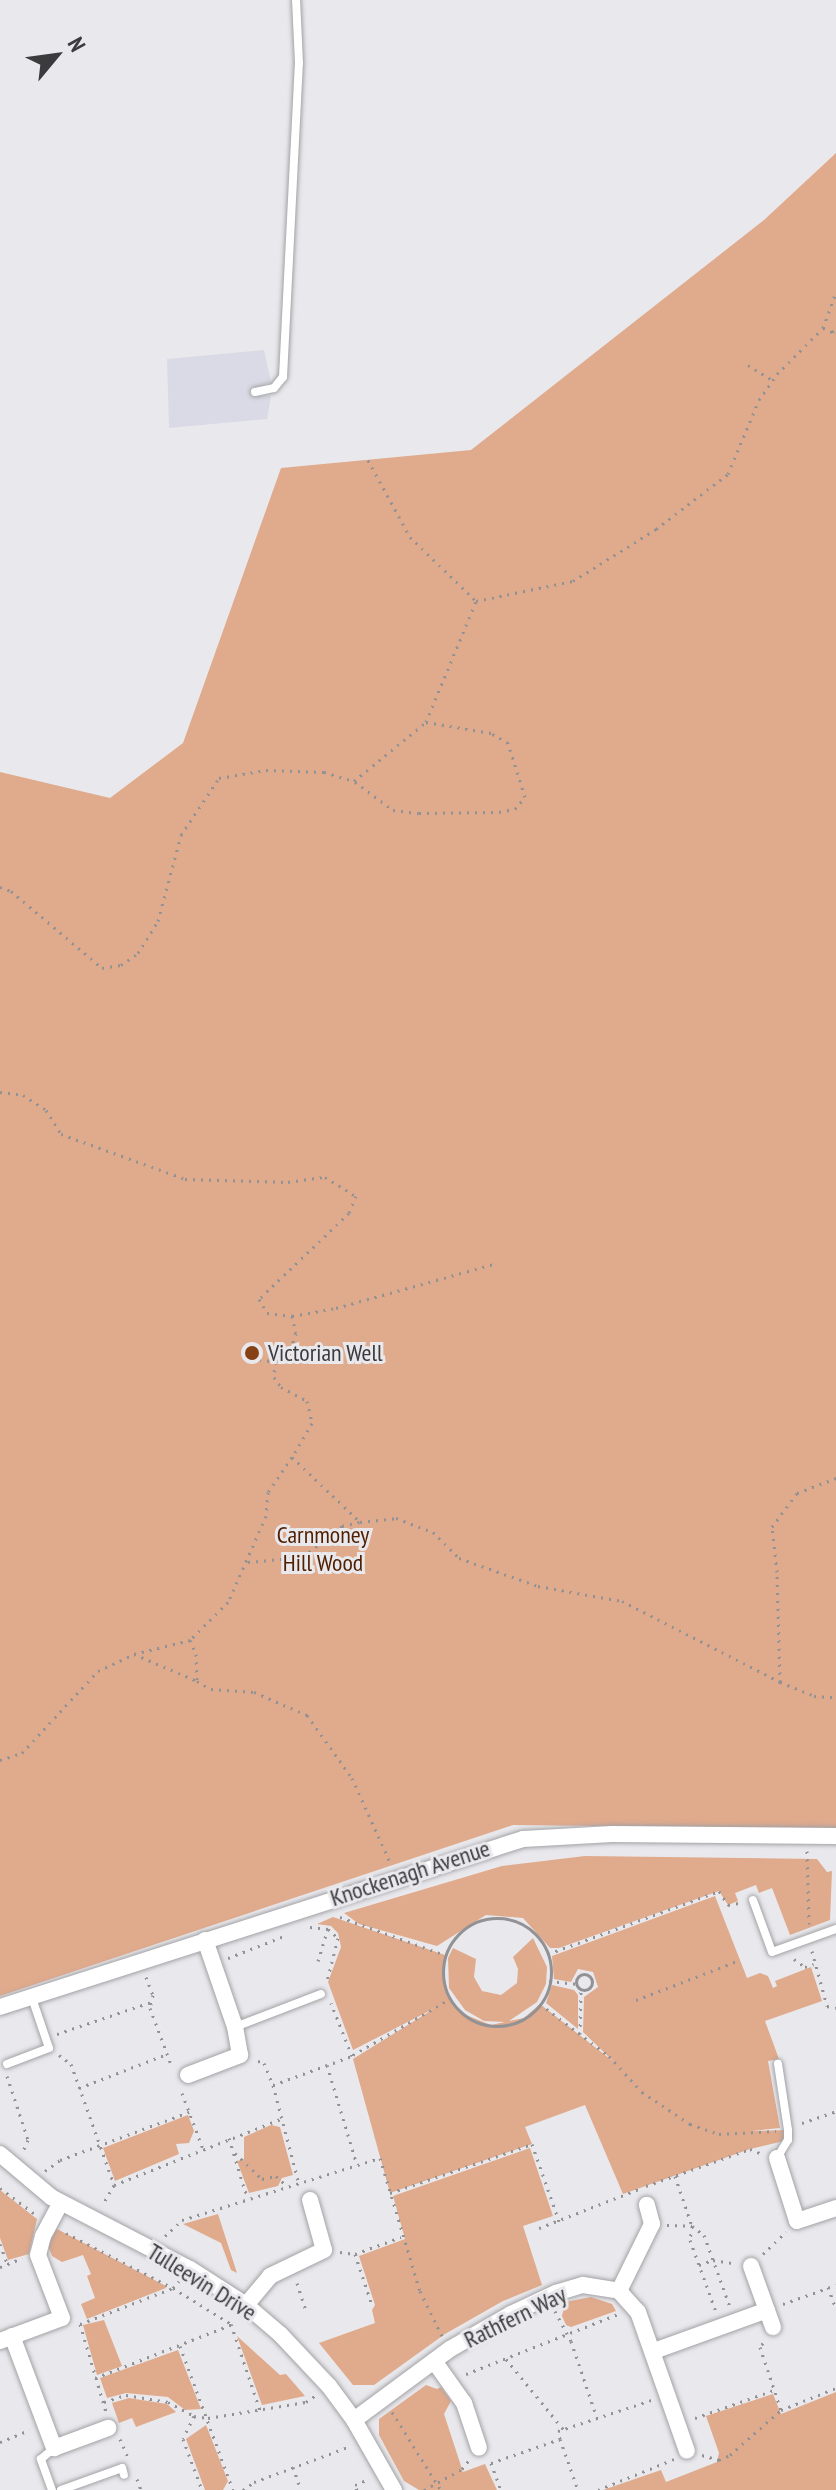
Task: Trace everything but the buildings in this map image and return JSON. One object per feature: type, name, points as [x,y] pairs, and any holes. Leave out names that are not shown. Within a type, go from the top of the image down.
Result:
[{"type":"street","name":"Knockenagh Avenue","points":[[0,2007],[396,1877],[523,1839],[612,1834],[836,1836]]},
{"type":"street","points":[[181,2079],[240,2055],[235,2027],[205,1940]]},
{"type":"street","name":"Tulleevin Drive","points":[[0,2154],[61,2202],[190,2269],[251,2309],[329,2386],[365,2437],[394,2490]]},
{"type":"street","points":[[777,2158],[797,2221],[836,2208]]},
{"type":"street","points":[[251,2309],[270,2276],[324,2250],[310,2200]]},
{"type":"street","points":[[61,2202],[49,2223],[38,2255],[62,2318],[6,2339],[54,2448],[108,2428]]},
{"type":"street","points":[[647,2205],[652,2224],[619,2291],[638,2312],[687,2451]]},
{"type":"street","points":[[751,2266],[773,2327]]},
{"type":"street","name":"Rathfern Way","points":[[354,2420],[434,2361],[511,2314],[549,2296],[583,2285],[619,2291]]},
{"type":"street","points":[[654,2351],[767,2310]]},
{"type":"street","points":[[434,2361],[464,2403],[479,2448]]},
{"type":"lane","points":[[255,392],[274,388],[283,377],[299,63],[296,0]]},
{"type":"lane","points":[[753,1900],[772,1952],[836,1929]]},
{"type":"lane","points":[[235,2027],[321,1994]]},
{"type":"lane","points":[[7,2064],[49,2048],[32,1998]]},
{"type":"lane","points":[[777,2158],[788,2140],[778,2064]]},
{"type":"lane","points":[[52,2490],[41,2459],[54,2448]]},
{"type":"lane","points":[[61,2490],[122,2468],[124,2475]]},
{"type":"path","points":[[476,601],[573,581],[656,529],[728,474],[759,400],[773,380],[823,328],[836,293]]},
{"type":"path","points":[[823,328],[832,332],[836,329]]},
{"type":"path","points":[[748,365],[773,380]]},
{"type":"path","points":[[368,460],[410,537],[476,601]]},
{"type":"path","points":[[354,781],[426,722],[476,601]]},
{"type":"path","points":[[0,887],[11,891],[102,968],[121,965],[138,953],[158,921],[181,835],[219,778],[266,770],[324,772],[354,781],[393,810],[419,813],[515,809],[525,797],[508,743],[491,733],[426,722]]},
{"type":"path","points":[[0,1092],[23,1095],[46,1110],[61,1134],[185,1179],[288,1182],[325,1177],[356,1196],[349,1213],[259,1299],[267,1313],[292,1316],[336,1308],[497,1263]]},
{"type":"path","points":[[0,1760],[22,1753],[98,1671],[134,1654],[190,1640],[228,1602],[266,1516],[268,1492],[312,1423],[307,1401],[281,1387],[274,1377],[275,1362],[290,1350],[296,1333],[292,1316]]},
{"type":"path","points":[[251,1358],[275,1362]]},
{"type":"path","points":[[292,1457],[360,1522]]},
{"type":"path","points":[[780,1682],[777,1572],[772,1527],[797,1493],[836,1478]]},
{"type":"path","points":[[248,1562],[303,1557],[342,1526],[396,1518],[433,1532],[459,1558],[538,1586],[622,1601],[780,1682],[814,1696],[836,1697]]},
{"type":"path","points":[[190,1640],[196,1654],[197,1681]]},
{"type":"path","points":[[134,1654],[211,1689],[254,1692],[307,1715],[352,1778],[396,1877]]},
{"type":"path","points":[[548,1954],[719,1891],[728,1905],[753,1900]]},
{"type":"path","points":[[322,1901],[341,1917],[445,1955]]},
{"type":"path","points":[[496,1918],[528,1928],[548,1954],[549,1981],[540,2004],[527,2017],[511,2024],[494,2026],[476,2022],[450,1999],[444,1985],[445,1955],[465,1928],[496,1918]]},
{"type":"path","points":[[318,1961],[328,1929]]},
{"type":"path","points":[[782,1948],[801,1965],[814,1964]]},
{"type":"path","points":[[636,2000],[740,1960]]},
{"type":"path","points":[[141,1962],[153,1995],[150,2008],[167,2054],[181,2079],[203,2149]]},
{"type":"path","points":[[576,1984],[578,1976],[589,1975],[592,1985],[581,1990]]},
{"type":"path","points":[[549,1981],[576,1984],[581,1990],[580,2034]]},
{"type":"path","points":[[352,2056],[450,1999]]},
{"type":"path","points":[[46,2038],[151,2002]]},
{"type":"path","points":[[540,2004],[609,2056],[642,2092],[690,2124],[719,2134],[788,2130],[836,2111]]},
{"type":"path","points":[[49,2048],[71,2064],[114,2185]]},
{"type":"path","points":[[79,2088],[167,2054]]},
{"type":"path","points":[[240,2055],[264,2063],[299,2183],[310,2200]]},
{"type":"path","points":[[7,2064],[7,2085],[28,2140],[15,2168]]},
{"type":"path","points":[[327,2065],[357,2165]]},
{"type":"path","points":[[32,2181],[60,2160],[189,2112]]},
{"type":"path","points":[[95,2220],[114,2185],[281,2119]]},
{"type":"path","points":[[229,2138],[245,2191],[250,2197]]},
{"type":"path","points":[[390,2193],[532,2144],[559,2221]]},
{"type":"path","points":[[539,2228],[750,2149],[777,2158]]},
{"type":"path","points":[[235,2153],[262,2179],[276,2176],[287,2186]]},
{"type":"path","points":[[675,2176],[692,2226],[690,2240],[728,2325]]},
{"type":"path","points":[[0,2188],[49,2223],[116,2262],[173,2288],[231,2324],[260,2410]]},
{"type":"path","points":[[652,2224],[692,2226],[704,2235],[728,2325]]},
{"type":"path","points":[[324,2250],[355,2254],[401,2237]]},
{"type":"path","points":[[0,2244],[7,2264]]},
{"type":"path","points":[[355,2254],[372,2305]]},
{"type":"path","points":[[0,2267],[38,2255]]},
{"type":"path","points":[[699,2265],[713,2260]]},
{"type":"path","points":[[290,2264],[306,2311]]},
{"type":"path","points":[[62,2318],[80,2324],[173,2288],[190,2269]]},
{"type":"path","points":[[767,2310],[836,2285]]},
{"type":"path","points":[[828,2287],[836,2309]]},
{"type":"path","points":[[549,2296],[566,2332],[597,2418]]},
{"type":"path","points":[[95,2378],[231,2324],[251,2309]]},
{"type":"path","points":[[448,2381],[566,2332],[618,2314],[638,2312]]},
{"type":"path","points":[[80,2324],[104,2402],[108,2428],[122,2442],[131,2466]]},
{"type":"path","points":[[180,2346],[233,2490]]},
{"type":"path","points":[[760,2347],[781,2410]]},
{"type":"path","points":[[506,2359],[564,2430]]},
{"type":"path","points":[[104,2402],[126,2395],[168,2402],[194,2416],[208,2418],[306,2402],[329,2386]]},
{"type":"path","points":[[598,2490],[661,2467],[687,2451],[719,2460],[741,2447],[781,2410],[836,2388]]},
{"type":"path","points":[[678,2423],[774,2390]]},
{"type":"path","points":[[578,2490],[558,2431],[668,2394]]},
{"type":"path","points":[[381,2399],[441,2490]]},
{"type":"path","points":[[194,2416],[183,2439],[202,2490]]},
{"type":"path","points":[[0,2442],[45,2424]]},
{"type":"path","points":[[243,2490],[254,2482],[365,2437]]},
{"type":"path","points":[[491,2463],[560,2439]]},
{"type":"path","points":[[424,2490],[462,2469],[479,2448],[491,2463],[501,2490]]},
{"type":"path","points":[[293,2467],[301,2490]]},
{"type":"path","points":[[136,2478],[141,2490]]},
{"type":"shaded area","points":[[264,350],[271,382],[254,389],[256,396],[271,396],[267,419],[169,428],[167,359]]},
{"type":"green space","name":"Carnmoney Hill Wood","points":[[836,153],[836,1829],[513,1825],[0,1996],[0,772],[110,798],[183,743],[281,468],[471,450],[764,220]]},
{"type":"green space","points":[[585,1856],[817,1859],[827,1872],[832,1871],[830,1920],[790,1935],[772,1888],[759,1893],[756,1885],[735,1893],[738,1901],[728,1905],[719,1891],[559,1948],[550,1948],[523,1918],[486,1915],[437,1946],[359,1924],[344,1913],[502,1866]]},
{"type":"green space","points":[[715,1896],[747,1978],[760,1973],[768,1976],[773,1988],[777,1986],[775,1981],[811,1967],[822,2001],[765,2021],[779,2059],[768,2061],[780,2128],[751,2131],[788,2130],[788,2140],[750,2149],[623,2194],[585,2105],[525,2127],[532,2144],[390,2193],[353,2059],[435,2008],[353,2050],[328,1982],[341,1947],[338,1933],[331,1926],[317,1924],[333,1917],[445,1955],[444,1985],[450,1999],[461,2013],[491,2025],[505,2022],[484,2021],[465,2010],[449,1988],[448,1958],[453,1948],[476,1959],[474,1977],[482,1991],[501,1995],[517,1983],[518,1969],[513,1957],[533,1938],[547,1967],[546,1984],[537,2002],[509,2021],[524,2018],[540,2004],[614,2062],[583,2032],[584,1997],[598,1987],[593,1972],[578,1969],[571,1982],[554,1979],[552,1956]]},
{"type":"green space","points":[[552,1985],[574,1990],[578,1995],[578,2029],[546,2003]]},
{"type":"green space","points":[[188,2115],[194,2131],[189,2143],[176,2144],[179,2154],[115,2181],[103,2148]]},
{"type":"green space","points":[[271,2125],[280,2127],[293,2175],[282,2178],[278,2186],[249,2193],[237,2161],[244,2159],[244,2137]]},
{"type":"green space","points":[[530,2148],[553,2216],[523,2226],[542,2285],[503,2301],[445,2334],[374,2385],[353,2385],[319,2343],[375,2323],[372,2310],[375,2305],[359,2256],[405,2239],[393,2196]]},
{"type":"green space","points":[[0,2190],[37,2219],[29,2254],[8,2260],[0,2238]]},
{"type":"green space","points":[[218,2214],[237,2273],[231,2270],[221,2243],[183,2224]]},
{"type":"green space","points":[[57,2229],[166,2288],[87,2319],[81,2304],[95,2298],[87,2276],[91,2274],[83,2255],[62,2262],[52,2256],[47,2243]]},
{"type":"green space","points":[[591,2297],[612,2304],[616,2311],[571,2327],[566,2325],[562,2316],[565,2302]]},
{"type":"green space","points":[[104,2320],[122,2366],[97,2375],[83,2325]]},
{"type":"green space","points":[[237,2336],[280,2375],[286,2374],[305,2396],[262,2405]]},
{"type":"green space","points":[[178,2350],[201,2409],[185,2410],[168,2397],[126,2393],[107,2398],[100,2378]]},
{"type":"green space","points":[[426,2385],[437,2389],[441,2387],[451,2401],[444,2414],[463,2472],[485,2464],[497,2490],[419,2490],[404,2481],[379,2435],[379,2419]]},
{"type":"green space","points":[[836,2392],[836,2490],[603,2490],[661,2470],[666,2482],[717,2462],[719,2453],[706,2416],[773,2394],[781,2414]]},
{"type":"green space","points":[[129,2398],[167,2404],[176,2412],[136,2427],[132,2418],[119,2423],[112,2403]]},
{"type":"green space","points":[[206,2425],[228,2481],[223,2490],[205,2490],[186,2439]]},
{"type":"place","name":"Victorian Well","points":[[252,1353]]}]
